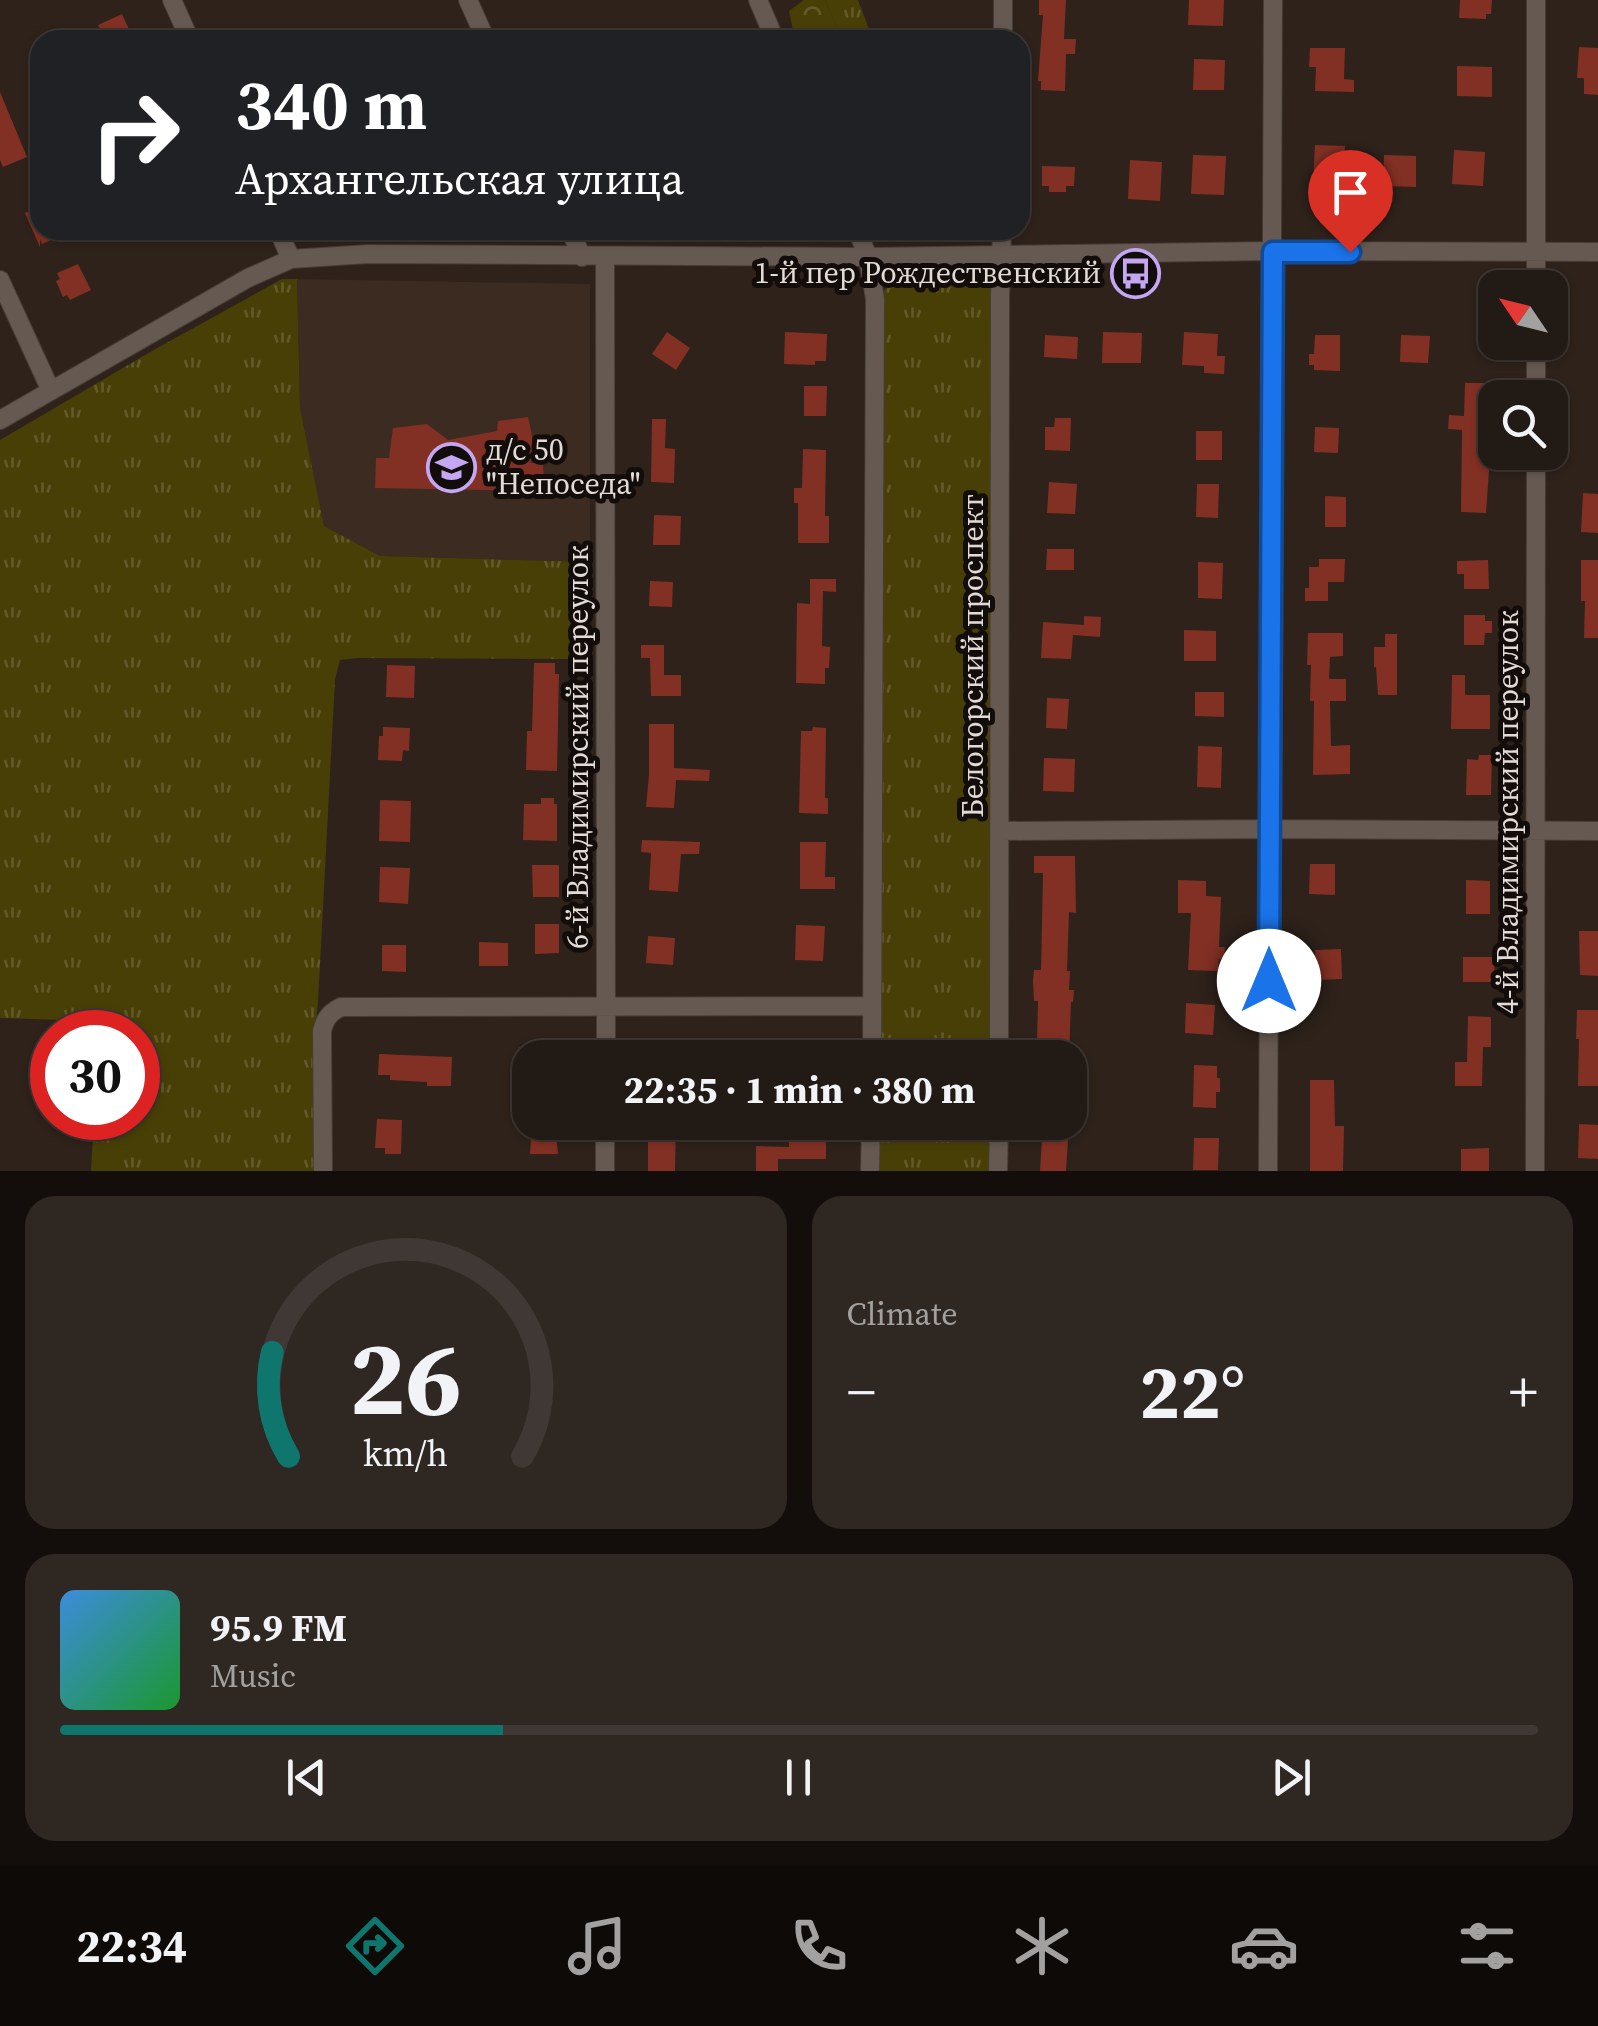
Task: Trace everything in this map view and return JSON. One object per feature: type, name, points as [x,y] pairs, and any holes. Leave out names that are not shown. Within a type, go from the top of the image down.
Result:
[{"type":"street","points":[[172,0],[186,30]]},
{"type":"street","points":[[468,0],[482,30]]},
{"type":"street","points":[[758,0],[771,30]]},
{"type":"street","points":[[1003,0],[1003,30]]},
{"type":"street","points":[[1268,1171],[1273,0]]},
{"type":"street","points":[[1536,0],[1536,270]]},
{"type":"street","points":[[282,240],[291,259]]},
{"type":"street","points":[[575,240],[582,256]]},
{"type":"street","points":[[861,240],[875,298],[872,1040]]},
{"type":"street","name":"Белогорский проспект","points":[[999,1040],[1002,240]]},
{"type":"street","points":[[0,420],[248,278],[291,259],[368,254],[868,257],[1598,252]]},
{"type":"street","name":"6-й Владимирский переулок","points":[[605,256],[606,1040]]},
{"type":"street","points":[[0,280],[51,391]]},
{"type":"street","name":"4-й Владимирский переулок","points":[[1535,1171],[1536,470]]},
{"type":"street","points":[[1000,831],[1598,831]]},
{"type":"street","points":[[323,1171],[322,1032],[325,1021],[340,1007],[872,1006]]},
{"type":"street","points":[[605,1171],[606,1140]]},
{"type":"street","points":[[870,1171],[871,1140]]},
{"type":"street","points":[[998,1140],[998,1171]]},
{"type":"shaded area","name":"д/с 50 \"Непоседа\"","points":[[297,279],[590,284],[590,562],[380,556],[324,526],[300,408]]},
{"type":"green space","points":[[804,0],[825,0],[838,30],[793,30],[789,11]]},
{"type":"green space","points":[[825,0],[858,0],[869,30],[838,30]]},
{"type":"green space","points":[[975,272],[994,292],[991,1040],[877,1040],[881,294],[898,275]]},
{"type":"green space","points":[[282,279],[297,279],[300,408],[324,526],[380,556],[590,562],[587,647],[572,659],[340,660],[335,679],[315,1033],[315,1171],[91,1171],[93,1140],[160,1140],[160,1010],[30,1010],[30,1019],[0,1018],[0,440]]},
{"type":"green space","points":[[877,1140],[991,1140],[990,1171],[877,1171]]},
{"type":"building","points":[[1039,0],[1066,0],[1064,39],[1076,39],[1075,54],[1066,54],[1065,91],[1041,90],[1038,81],[1043,15],[1039,15]]},
{"type":"building","points":[[1189,0],[1224,0],[1223,26],[1188,25]]},
{"type":"building","points":[[1460,0],[1492,0],[1491,14],[1486,14],[1486,19],[1459,18]]},
{"type":"building","points":[[122,14],[129,30],[100,30],[98,25]]},
{"type":"building","points":[[1579,47],[1598,48],[1598,95],[1584,94],[1584,78],[1577,78]]},
{"type":"building","points":[[1310,48],[1345,48],[1344,79],[1354,80],[1354,92],[1315,91],[1316,67],[1309,67]]},
{"type":"building","points":[[1194,59],[1225,60],[1224,90],[1193,90]]},
{"type":"building","points":[[1457,66],[1492,67],[1492,97],[1457,96]]},
{"type":"building","points":[[0,92],[27,157],[3,167],[0,160]]},
{"type":"building","points":[[1315,145],[1345,146],[1343,184],[1313,183]]},
{"type":"building","points":[[1454,150],[1485,152],[1483,186],[1452,184]]},
{"type":"building","points":[[1193,155],[1226,156],[1224,195],[1191,194]]},
{"type":"building","points":[[1384,155],[1416,156],[1416,187],[1383,186]]},
{"type":"building","points":[[1130,160],[1162,162],[1160,201],[1128,199]]},
{"type":"building","points":[[1042,166],[1075,167],[1074,186],[1066,186],[1066,192],[1049,192],[1049,186],[1042,186]]},
{"type":"building","points":[[78,264],[91,290],[70,300],[67,295],[63,297],[57,273]]},
{"type":"building","points":[[667,332],[690,348],[676,370],[652,354]]},
{"type":"building","points":[[785,332],[827,334],[826,361],[815,361],[815,365],[784,364]]},
{"type":"building","points":[[1103,332],[1142,333],[1141,363],[1102,363]]},
{"type":"building","points":[[1184,332],[1218,334],[1217,356],[1225,356],[1224,374],[1204,373],[1204,366],[1182,365]]},
{"type":"building","points":[[1045,335],[1078,337],[1077,359],[1044,357]]},
{"type":"building","points":[[1315,335],[1340,335],[1340,371],[1314,370],[1314,365],[1309,365]]},
{"type":"building","points":[[1401,335],[1430,336],[1428,363],[1400,362]]},
{"type":"building","points":[[1465,383],[1478,383],[1478,470],[1489,470],[1486,513],[1461,512],[1462,430],[1448,429],[1449,415],[1464,416]]},
{"type":"building","points":[[804,386],[827,386],[826,416],[804,416]]},
{"type":"building","points":[[528,417],[535,450],[530,463],[543,463],[544,491],[375,488],[376,458],[389,458],[393,428],[427,424],[448,440],[497,431],[498,421]]},
{"type":"building","points":[[1055,418],[1071,418],[1070,451],[1045,450],[1045,427],[1054,427]]},
{"type":"building","points":[[652,419],[666,419],[665,448],[675,449],[674,483],[651,482]]},
{"type":"building","points":[[1315,427],[1339,428],[1338,453],[1314,452]]},
{"type":"building","points":[[1196,431],[1222,431],[1222,460],[1196,460]]},
{"type":"building","points":[[803,449],[826,450],[825,516],[829,516],[829,543],[798,543],[794,488],[802,488]]},
{"type":"building","points":[[1049,482],[1077,484],[1075,514],[1047,513]]},
{"type":"building","points":[[1197,484],[1219,484],[1218,518],[1196,517]]},
{"type":"building","points":[[1583,493],[1598,494],[1598,533],[1581,532]]},
{"type":"building","points":[[1325,496],[1346,497],[1346,527],[1325,527]]},
{"type":"building","points":[[654,515],[681,516],[680,545],[653,545]]},
{"type":"building","points":[[1047,549],[1074,549],[1074,570],[1046,570]]},
{"type":"building","points":[[1319,559],[1345,559],[1344,582],[1328,582],[1328,601],[1305,601],[1309,567],[1319,567]]},
{"type":"building","points":[[1488,560],[1489,589],[1464,589],[1464,574],[1457,574],[1457,561]]},
{"type":"building","points":[[1581,560],[1598,560],[1598,638],[1584,638]]},
{"type":"building","points":[[1198,562],[1223,563],[1222,599],[1198,598]]},
{"type":"building","points":[[810,579],[836,579],[836,592],[823,591],[822,646],[830,647],[825,684],[796,683],[797,603],[810,604]]},
{"type":"building","points":[[650,581],[673,582],[672,607],[649,606]]},
{"type":"building","points":[[1464,615],[1485,615],[1485,621],[1492,621],[1492,633],[1485,633],[1484,645],[1464,645]]},
{"type":"building","points":[[1084,616],[1101,617],[1100,637],[1073,635],[1071,659],[1041,658],[1043,622],[1084,625]]},
{"type":"building","points":[[1184,630],[1216,631],[1216,661],[1184,661]]},
{"type":"building","points":[[1308,633],[1343,633],[1343,656],[1330,657],[1329,679],[1346,679],[1346,701],[1330,701],[1331,746],[1350,745],[1350,774],[1313,775],[1314,701],[1310,701]]},
{"type":"building","points":[[1385,634],[1397,634],[1397,695],[1378,695],[1374,647],[1385,647]]},
{"type":"building","points":[[641,645],[664,645],[664,675],[681,675],[681,696],[651,696],[650,658],[641,658]]},
{"type":"building","points":[[534,663],[555,663],[555,674],[559,674],[557,771],[526,770],[527,731],[532,731]]},
{"type":"building","points":[[387,665],[415,666],[414,698],[386,697]]},
{"type":"building","points":[[1452,675],[1465,675],[1465,695],[1490,695],[1490,729],[1451,729]]},
{"type":"building","points":[[1195,692],[1224,692],[1224,717],[1195,716]]},
{"type":"building","points":[[1047,698],[1069,699],[1067,729],[1046,728]]},
{"type":"building","points":[[649,724],[674,724],[674,768],[710,770],[709,781],[676,780],[674,808],[646,807]]},
{"type":"building","points":[[383,727],[410,728],[409,751],[403,750],[402,761],[378,760]]},
{"type":"building","points":[[813,727],[826,728],[828,814],[799,813],[801,731],[812,731]]},
{"type":"building","points":[[1198,746],[1222,747],[1221,788],[1197,787]]},
{"type":"building","points":[[1479,755],[1492,755],[1491,795],[1466,795],[1467,759],[1478,760]]},
{"type":"building","points":[[1044,758],[1075,759],[1074,792],[1043,791]]},
{"type":"building","points":[[541,798],[554,798],[557,804],[557,841],[523,840],[524,804],[541,804]]},
{"type":"building","points":[[380,800],[411,801],[410,842],[379,841]]},
{"type":"building","points":[[642,840],[700,842],[699,854],[681,854],[678,892],[649,890],[651,853],[641,852]]},
{"type":"building","points":[[800,842],[826,842],[825,877],[835,877],[835,889],[800,889]]},
{"type":"building","points":[[1034,856],[1075,856],[1076,913],[1069,912],[1067,971],[1069,990],[1074,990],[1070,1040],[1037,1040],[1038,1001],[1034,1001],[1033,981],[1034,970],[1041,970],[1043,873],[1034,873]]},
{"type":"building","points":[[1310,864],[1335,864],[1335,895],[1309,894]]},
{"type":"building","points":[[532,865],[559,865],[559,897],[533,897]]},
{"type":"building","points":[[380,867],[410,868],[408,904],[379,902]]},
{"type":"building","points":[[1178,880],[1206,881],[1206,896],[1221,897],[1219,947],[1225,947],[1218,971],[1188,970],[1191,913],[1178,913]]},
{"type":"building","points":[[1466,880],[1490,881],[1490,914],[1466,914]]},
{"type":"building","points":[[535,924],[559,924],[559,953],[535,954]]},
{"type":"building","points":[[796,925],[825,926],[823,961],[795,960]]},
{"type":"building","points":[[1579,931],[1598,931],[1598,976],[1580,975]]},
{"type":"building","points":[[648,936],[675,938],[673,965],[646,963]]},
{"type":"building","points":[[479,942],[508,943],[508,966],[479,966]]},
{"type":"building","points":[[382,945],[406,945],[406,972],[382,971]]},
{"type":"building","points":[[1341,949],[1342,979],[1316,980],[1315,950]]},
{"type":"building","points":[[1463,957],[1495,957],[1494,982],[1463,982]]},
{"type":"building","points":[[1186,1003],[1215,1005],[1213,1035],[1185,1033]]},
{"type":"building","points":[[1577,1010],[1598,1010],[1598,1086],[1578,1086]]},
{"type":"building","points":[[1468,1016],[1491,1017],[1491,1047],[1483,1047],[1482,1086],[1455,1086],[1455,1062],[1467,1062]]},
{"type":"building","points":[[379,1054],[452,1057],[451,1086],[427,1086],[427,1082],[390,1080],[390,1075],[378,1075]]},
{"type":"building","points":[[1194,1065],[1217,1066],[1220,1092],[1216,1092],[1216,1108],[1193,1107]]},
{"type":"building","points":[[1310,1080],[1334,1080],[1335,1126],[1344,1126],[1343,1171],[1310,1171]]},
{"type":"building","points":[[377,1119],[402,1120],[401,1154],[385,1154],[385,1148],[375,1148]]},
{"type":"building","points":[[1579,1124],[1598,1125],[1598,1159],[1578,1158]]},
{"type":"building","points":[[1194,1138],[1219,1138],[1218,1170],[1193,1170]]},
{"type":"building","points":[[531,1140],[557,1140],[558,1154],[530,1154]]},
{"type":"building","points":[[648,1140],[676,1140],[675,1171],[648,1171]]},
{"type":"building","points":[[789,1140],[826,1140],[826,1159],[778,1159],[778,1171],[756,1171],[756,1146],[789,1147]]},
{"type":"building","points":[[1042,1140],[1068,1140],[1066,1171],[1040,1171]]},
{"type":"building","points":[[1489,1148],[1489,1171],[1461,1171],[1461,1149]]},
{"type":"place","name":"1-й пер Рождественский","points":[[1136,273]]},
{"type":"place","name":"д/с 50 \"Непоседа\"","points":[[451,467]]},
{"type":"route","points":[[1269,981],[1273,252],[1350,252]]}]
